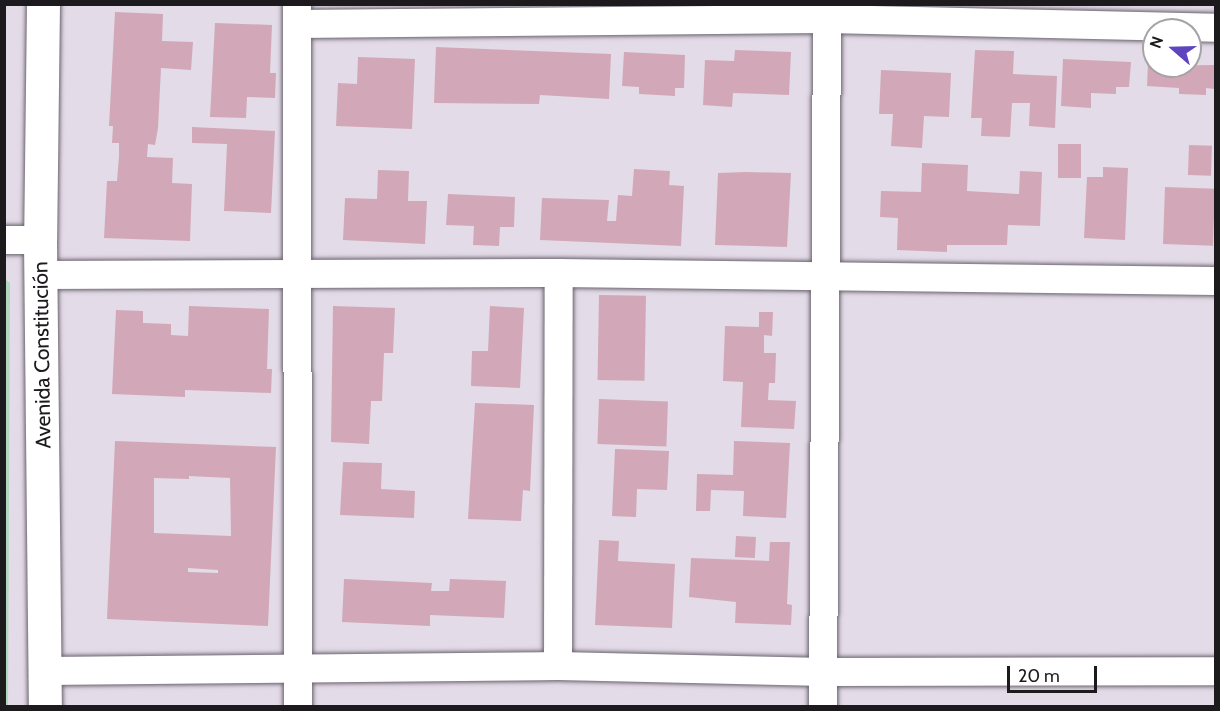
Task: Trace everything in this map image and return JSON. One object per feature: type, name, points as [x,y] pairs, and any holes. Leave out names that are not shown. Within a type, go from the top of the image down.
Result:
[{"type":"main road","name":"Avenida Constitución","points":[[43,4],[40,240],[45,706]]},
{"type":"street","points":[[823,706],[825,672],[827,12]]},
{"type":"street","points":[[298,706],[297,14],[827,12],[1215,28]]},
{"type":"street","points":[[4,240],[40,240]]},
{"type":"street","points":[[558,666],[559,273]]},
{"type":"street","points":[[42,275],[297,276],[559,273],[1215,281]]},
{"type":"street","points":[[45,671],[558,666],[825,672],[1215,670]]},
{"type":"green space","points":[[5,279],[10,283],[8,706],[4,706]]},
{"type":"building","points":[[115,12],[163,14],[162,41],[193,42],[191,70],[161,68],[158,128],[155,145],[148,144],[147,157],[173,158],[172,183],[192,184],[190,241],[104,238],[107,181],[117,181],[119,156],[119,143],[112,143],[113,126],[109,126]]},
{"type":"building","points":[[215,23],[272,25],[270,73],[276,73],[275,98],[247,97],[246,118],[210,117]]},
{"type":"building","points":[[436,47],[611,54],[609,99],[540,95],[539,104],[434,103]]},
{"type":"building","points":[[735,50],[791,52],[789,95],[733,93],[732,107],[703,105],[705,60],[734,61]]},
{"type":"building","points":[[975,50],[1014,51],[1013,74],[1057,76],[1055,128],[1029,126],[1030,103],[1012,103],[1010,137],[981,136],[982,118],[971,118]]},
{"type":"building","points":[[624,52],[685,55],[684,88],[675,88],[675,96],[639,94],[639,87],[622,86]]},
{"type":"building","points":[[358,57],[415,59],[412,129],[336,126],[338,83],[357,84]]},
{"type":"building","points":[[1063,59],[1131,62],[1129,87],[1116,87],[1116,94],[1091,93],[1091,108],[1061,106]]},
{"type":"building","points":[[1202,65],[1215,65],[1215,89],[1206,88],[1206,95],[1179,94],[1179,88],[1147,86],[1147,78],[1202,78]]},
{"type":"building","points":[[881,70],[951,73],[949,117],[924,116],[922,148],[891,146],[893,114],[879,114]]},
{"type":"building","points":[[192,127],[275,131],[271,213],[224,211],[227,144],[192,143]]},
{"type":"building","points":[[1058,144],[1081,144],[1081,178],[1058,178]]},
{"type":"building","points":[[1189,145],[1212,146],[1211,176],[1188,175]]},
{"type":"building","points":[[922,163],[968,165],[967,191],[1019,194],[1020,171],[1042,172],[1040,226],[1008,225],[1007,245],[947,245],[947,252],[897,250],[898,218],[880,217],[881,191],[921,192]]},
{"type":"building","points":[[1103,167],[1128,168],[1125,240],[1084,238],[1087,177],[1103,177]]},
{"type":"building","points":[[634,169],[670,171],[669,185],[684,186],[681,246],[540,240],[542,198],[609,200],[607,221],[616,221],[618,195],[632,196]]},
{"type":"building","points":[[378,170],[409,171],[408,201],[427,201],[425,244],[343,240],[345,198],[377,199]]},
{"type":"building","points":[[718,173],[791,173],[787,247],[715,245]]},
{"type":"building","points":[[1165,187],[1215,189],[1213,246],[1163,244]]},
{"type":"building","points":[[448,194],[515,197],[514,227],[500,227],[499,246],[473,245],[474,226],[446,225]]},
{"type":"building","points":[[599,295],[646,296],[645,381],[598,380]]},
{"type":"building","points":[[189,306],[269,309],[267,369],[272,369],[271,393],[185,390],[185,397],[112,394],[116,310],[143,311],[143,323],[171,324],[171,335],[188,336]]},
{"type":"building","points":[[333,306],[395,308],[393,353],[384,353],[382,401],[371,401],[369,444],[331,442]]},
{"type":"building","points":[[490,306],[524,308],[520,388],[471,386],[472,351],[488,351]]},
{"type":"building","points":[[759,312],[773,312],[772,336],[764,335],[764,353],[776,353],[775,383],[769,383],[768,400],[796,401],[794,429],[741,427],[743,382],[723,381],[725,326],[759,327]]},
{"type":"building","points":[[599,399],[668,401],[666,446],[597,444]]},
{"type":"building","points":[[475,403],[534,405],[530,491],[523,490],[521,521],[468,519]]},
{"type":"building","points":[[115,441],[276,447],[268,626],[107,619]],"holes":[[[189,476],[230,478],[231,536],[154,533],[154,478],[189,479]],[[188,568],[218,570],[218,573],[188,572]]]},
{"type":"building","points":[[734,441],[790,443],[786,518],[743,516],[744,491],[711,490],[710,511],[696,511],[697,474],[733,475]]},
{"type":"building","points":[[615,449],[669,451],[667,490],[637,489],[636,517],[612,516]]},
{"type":"building","points":[[343,462],[382,463],[381,489],[415,491],[414,518],[340,515]]},
{"type":"building","points":[[736,536],[756,537],[755,558],[735,557]]},
{"type":"building","points":[[599,540],[619,541],[618,561],[675,564],[672,628],[595,625]]},
{"type":"building","points":[[770,542],[790,542],[787,604],[792,605],[791,625],[735,623],[736,602],[689,597],[691,558],[769,561]]},
{"type":"building","points":[[344,579],[432,583],[431,591],[449,591],[450,579],[506,581],[504,618],[430,615],[430,626],[342,622]]}]
